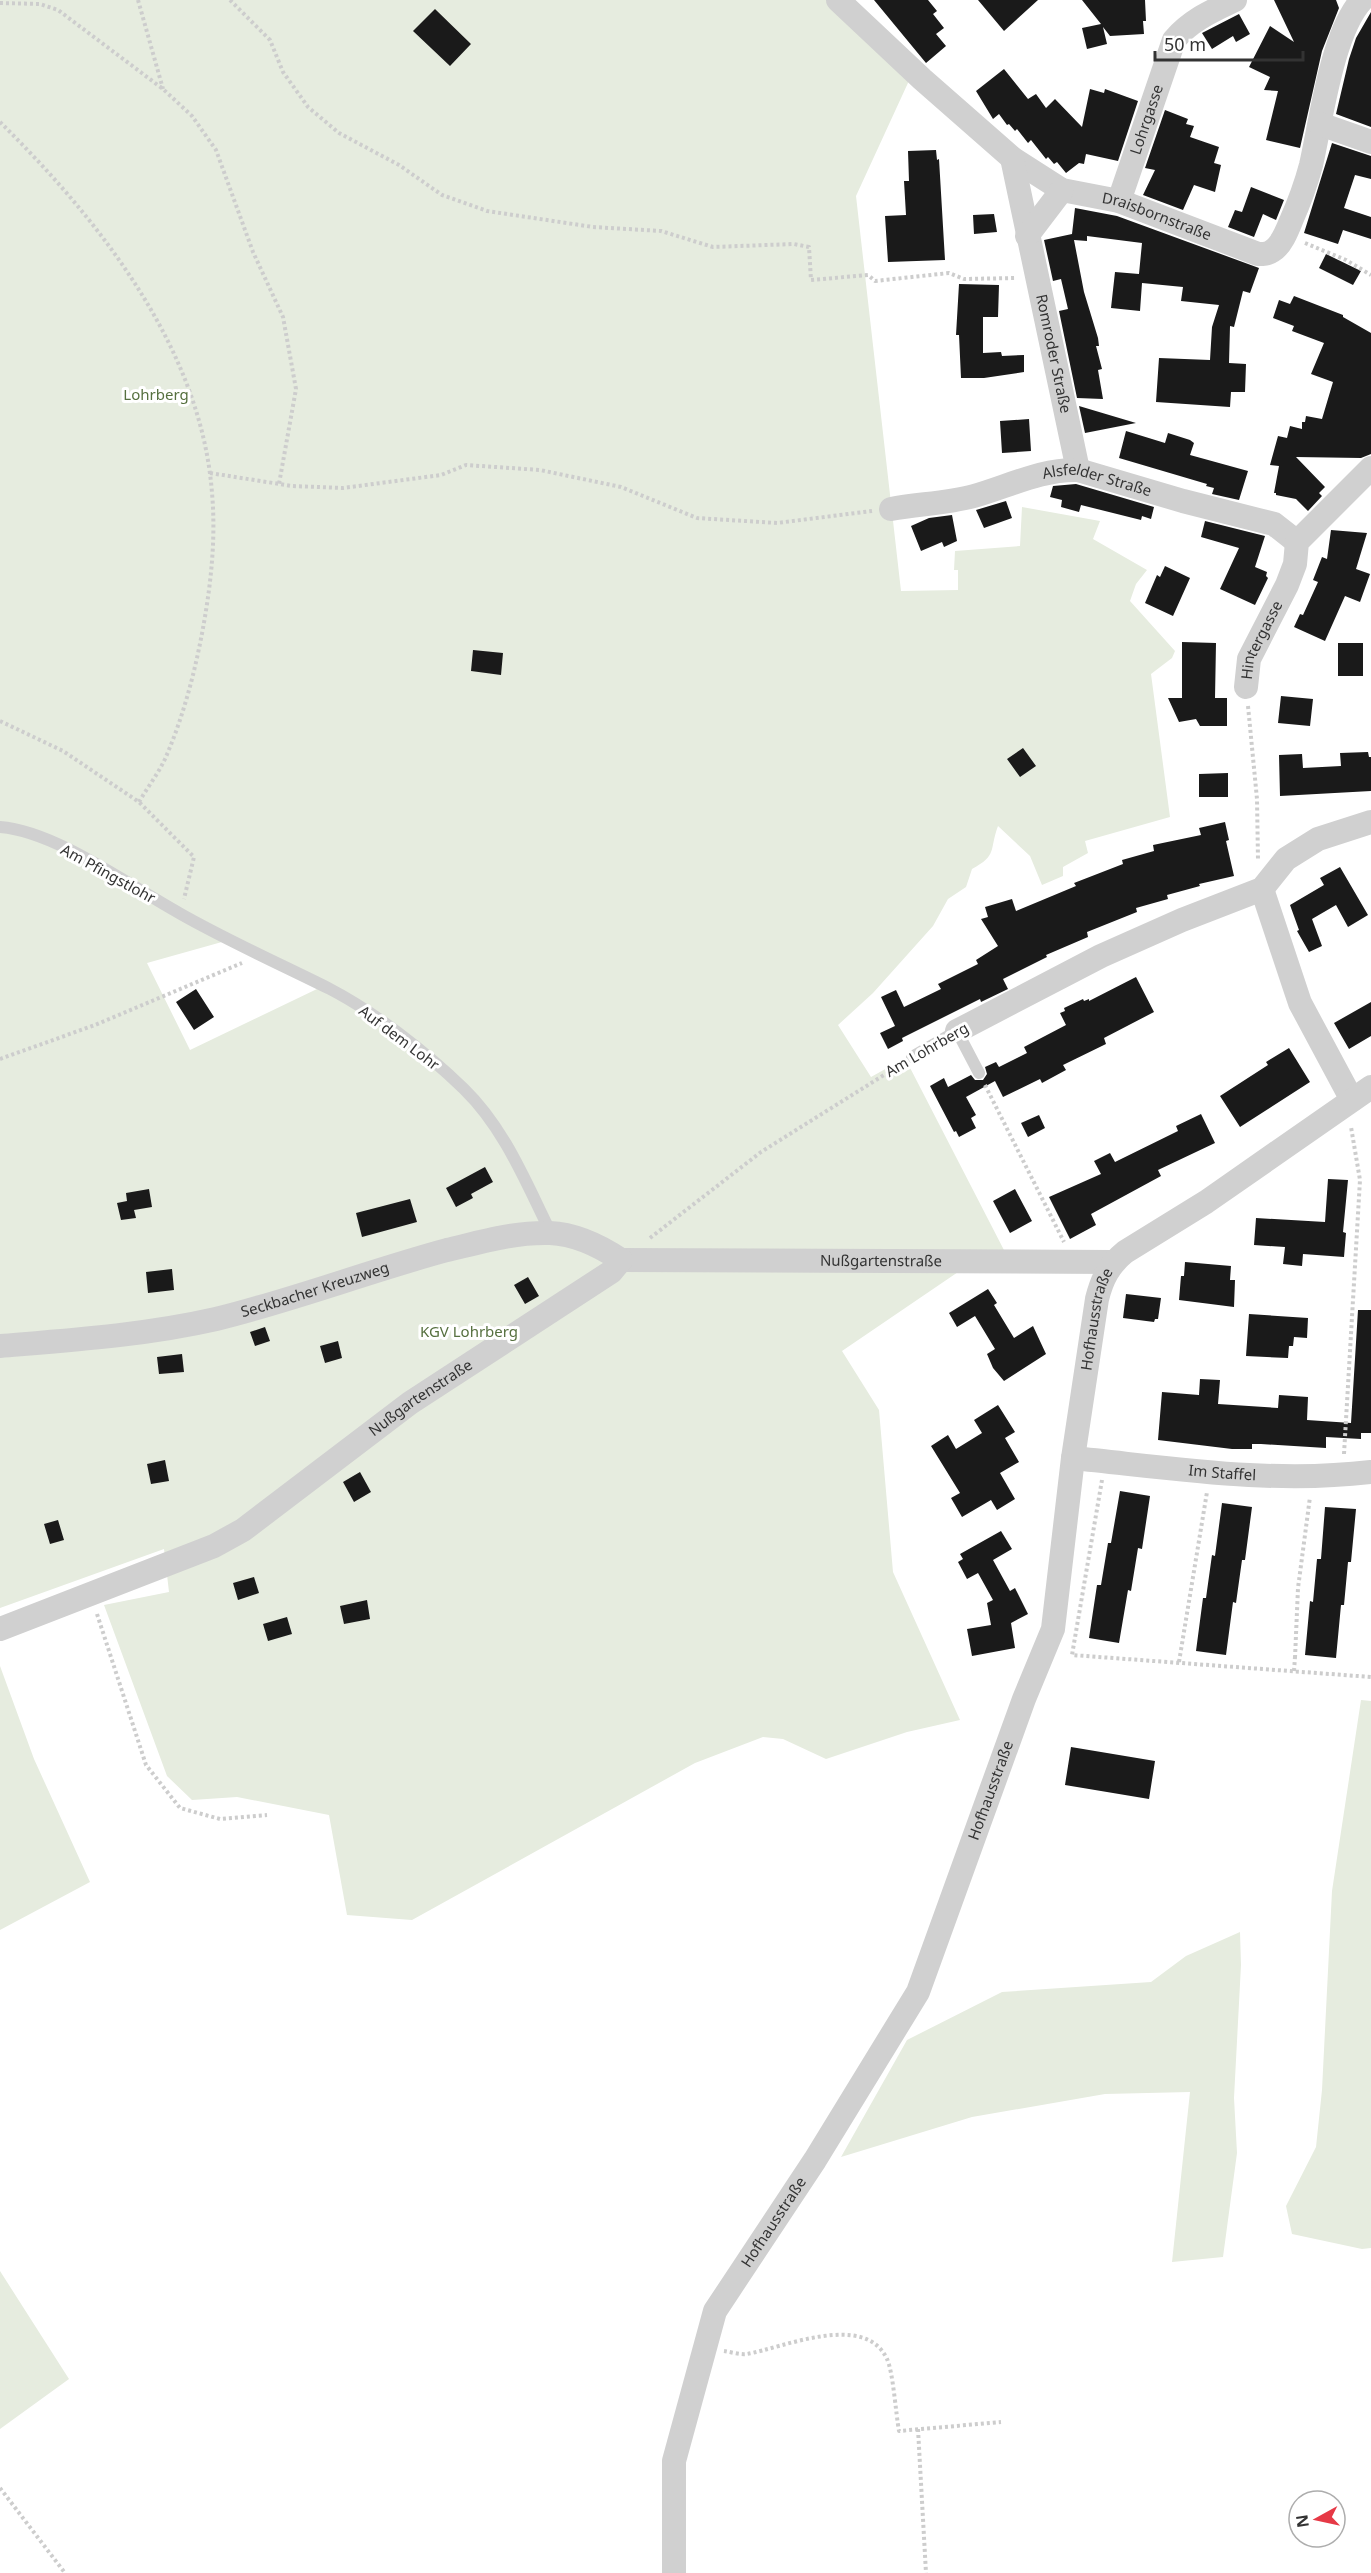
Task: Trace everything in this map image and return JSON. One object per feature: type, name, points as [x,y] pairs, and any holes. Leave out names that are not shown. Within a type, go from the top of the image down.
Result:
[{"type":"street","name":"Draisbornstraße","points":[[838,0],[922,79],[1012,158],[1062,190],[1119,201],[1258,254],[1274,250],[1285,234],[1310,168],[1330,76],[1346,26],[1354,8],[1362,0]]},
{"type":"street","name":"Lohrgasse","points":[[1119,201],[1174,39],[1185,27],[1235,0]]},
{"type":"street","points":[[1320,124],[1371,142]]},
{"type":"street","name":"Romroder Straße","points":[[1012,158],[1078,470]]},
{"type":"street","points":[[1028,236],[1062,190]]},
{"type":"street","points":[[1297,542],[1371,468]]},
{"type":"street","name":"Alsfelder Straße","points":[[891,508],[972,496],[1045,473],[1078,470],[1183,501],[1274,524],[1297,542]]},
{"type":"street","name":"Hintergasse","points":[[1246,687],[1249,659],[1287,585],[1295,564],[1297,542]]},
{"type":"street","name":"Am Lohrberg","points":[[957,1031],[1101,956],[1182,920],[1262,889],[1286,860],[1318,839],[1371,822]]},
{"type":"street","points":[[1262,889],[1300,1003],[1324,1052],[1362,1094]]},
{"type":"street","name":"Hofhausstraße","points":[[674,2573],[674,2461],[715,2311],[815,2160],[918,1992],[1024,1699],[1052,1633],[1073,1458],[1101,1282],[1113,1262],[1206,1202],[1362,1094]]},
{"type":"street","name":"Seckbacher Kreuzweg","points":[[0,1346],[100,1337],[215,1319],[282,1301],[412,1259],[502,1236],[551,1233],[583,1240],[621,1260]]},
{"type":"street","name":"Nußgartenstraße","points":[[0,1629],[214,1546],[243,1530],[410,1402],[611,1272],[621,1260],[1113,1262]]},
{"type":"street","name":"Im Staffel","points":[[1073,1458],[1210,1474],[1312,1477],[1371,1472]]},
{"type":"lane","name":"Am Pfingstlohr","points":[[0,827],[15,828],[74,852],[181,915]]},
{"type":"lane","name":"Auf dem Lohr","points":[[181,915],[331,990],[368,1012],[405,1039],[465,1090],[504,1137],[551,1233]]},
{"type":"lane","name":"Am Lohrberg","points":[[912,1057],[957,1031]]},
{"type":"lane","points":[[957,1031],[980,1074]]},
{"type":"path","points":[[138,0],[163,89]]},
{"type":"path","points":[[230,0],[270,40],[283,72],[308,107],[339,133],[399,165],[442,195],[487,211],[593,226],[661,231],[713,247],[794,244],[809,247],[811,280],[868,275],[875,281],[950,273],[964,279],[1020,278],[1036,275]]},
{"type":"path","points":[[0,3],[41,2],[58,10],[163,89],[192,116],[216,150],[253,252],[283,317],[297,389],[279,484]]},
{"type":"path","points":[[0,122],[89,217],[120,261],[163,331],[193,401],[203,434],[213,494],[213,555],[209,597],[200,646],[181,714],[164,760],[139,801]]},
{"type":"path","points":[[1285,234],[1346,260],[1371,275]]},
{"type":"path","points":[[210,473],[279,484],[342,488],[441,475],[466,465],[540,470],[621,487],[697,518],[777,523],[891,508]]},
{"type":"path","name":"Hintergasse","points":[[1246,687],[1257,799],[1256,847]]},
{"type":"path","points":[[0,721],[63,751],[139,801],[194,857],[181,915]]},
{"type":"path","points":[[0,1059],[95,1025],[259,956]]},
{"type":"path","name":"Am Lohrberg","points":[[649,1238],[761,1152],[912,1057]]},
{"type":"path","points":[[980,1074],[1075,1263]]},
{"type":"path","points":[[1343,1476],[1360,1180],[1356,1144]]},
{"type":"path","points":[[1179,1663],[1210,1474]]},
{"type":"path","points":[[1295,1658],[1298,1588],[1312,1477]]},
{"type":"path","points":[[1101,1488],[1087,1555],[1077,1634],[1072,1655],[1371,1677]]},
{"type":"path","points":[[90,1594],[146,1765],[180,1808],[220,1819],[267,1815]]},
{"type":"path","points":[[1294,1671],[1296,1638]]},
{"type":"path","points":[[705,2347],[745,2355],[812,2337],[846,2335],[872,2340],[887,2358],[899,2431],[1001,2422]]},
{"type":"path","points":[[918,2429],[926,2573]]},
{"type":"path","points":[[0,2488],[65,2573]]},
{"type":"green space","name":"KGV Lohrberg","points":[[0,0],[831,0],[913,72],[856,196],[901,591],[958,590],[958,570],[954,570],[955,551],[1020,546],[1022,507],[1100,521],[1093,539],[1147,570],[1136,584],[1130,601],[1175,651],[1172,658],[1151,674],[1170,817],[1085,841],[1088,853],[1063,867],[1063,876],[1042,885],[1030,856],[998,826],[989,856],[972,869],[966,887],[948,899],[933,926],[873,993],[838,1025],[871,1077],[905,1058],[1006,1254],[986,1253],[842,1351],[879,1410],[893,1572],[960,1720],[907,1732],[826,1759],[783,1739],[763,1737],[695,1763],[412,1920],[347,1915],[329,1815],[237,1797],[192,1800],[167,1776],[104,1605],[169,1592],[164,1549],[0,1608]],"holes":[[[229,940],[317,989],[190,1050],[147,963]]]},
{"type":"green space","points":[[0,1666],[34,1759],[90,1882],[0,1930]]},
{"type":"green space","points":[[1361,1700],[1371,1701],[1371,2248],[1362,2249],[1292,2234],[1286,2206],[1316,2147],[1322,2090],[1332,1891]]},
{"type":"green space","points":[[1240,1932],[1241,1965],[1234,2098],[1237,2153],[1223,2257],[1172,2262],[1190,2092],[1105,2094],[972,2117],[841,2157],[907,2040],[1002,1992],[1151,1982],[1186,1956]]},
{"type":"green space","points":[[0,2271],[69,2379],[0,2429]]},
{"type":"building","points":[[874,0],[928,0],[937,11],[933,14],[944,28],[936,34],[946,46],[926,63]]},
{"type":"building","points":[[978,0],[1038,0],[1004,31]]},
{"type":"building","points":[[1082,0],[1145,0],[1144,34],[1110,36],[1103,27],[1107,44],[1087,49],[1082,28],[1101,24]]},
{"type":"building","points":[[1274,0],[1336,0],[1339,8],[1322,51],[1300,148],[1266,140],[1278,91],[1264,90],[1270,77],[1249,67],[1270,26],[1294,42]]},
{"type":"building","points":[[435,9],[471,44],[450,66],[413,31]]},
{"type":"building","points":[[1371,12],[1371,127],[1336,114],[1356,38]]},
{"type":"building","points":[[1239,14],[1250,34],[1236,42],[1233,36],[1212,49],[1202,33]]},
{"type":"building","points":[[1004,69],[1028,99],[1036,94],[1046,108],[1055,99],[1082,127],[1090,89],[1104,93],[1105,89],[1138,101],[1118,161],[1086,154],[1084,164],[1079,163],[1066,173],[1057,162],[1054,164],[1048,157],[1046,159],[1031,140],[1028,143],[1017,129],[1015,131],[1009,124],[1007,125],[999,114],[993,119],[976,91]]},
{"type":"building","points":[[1165,110],[1188,119],[1186,124],[1194,126],[1190,137],[1219,147],[1214,163],[1221,165],[1215,192],[1194,185],[1183,210],[1143,195],[1155,170],[1145,168]]},
{"type":"building","points":[[1332,143],[1371,156],[1371,179],[1355,175],[1344,208],[1371,217],[1371,239],[1343,230],[1338,244],[1304,233]]},
{"type":"building","points":[[936,150],[937,160],[939,159],[945,260],[888,262],[885,216],[906,215],[904,181],[909,181],[908,151]]},
{"type":"building","points":[[1251,187],[1284,200],[1276,220],[1263,214],[1254,237],[1228,227],[1235,210],[1242,212]]},
{"type":"building","points":[[1075,208],[1117,216],[1259,268],[1250,293],[1243,291],[1234,327],[1230,326],[1229,363],[1246,364],[1245,392],[1231,392],[1230,407],[1156,402],[1159,358],[1210,360],[1212,327],[1219,305],[1181,301],[1183,287],[1142,283],[1140,311],[1111,308],[1115,272],[1139,274],[1142,243],[1087,236],[1087,241],[1074,240],[1084,292],[1098,338],[1099,346],[1096,346],[1102,369],[1098,370],[1103,399],[1077,398],[1059,311],[1068,309],[1061,279],[1053,281],[1044,240],[1072,234]]},
{"type":"building","points":[[994,214],[997,232],[974,234],[973,215]]},
{"type":"building","points":[[1326,254],[1361,271],[1353,285],[1319,268]]},
{"type":"building","points":[[959,284],[999,285],[998,317],[983,317],[983,353],[1001,352],[1002,356],[1024,355],[1024,372],[984,378],[961,378],[959,335],[956,335]]},
{"type":"building","points":[[1294,296],[1343,315],[1371,333],[1371,454],[1361,458],[1296,457],[1325,487],[1319,493],[1322,496],[1308,511],[1296,499],[1274,493],[1279,466],[1270,465],[1278,436],[1287,438],[1290,426],[1302,429],[1302,422],[1305,422],[1306,416],[1322,419],[1333,382],[1311,374],[1324,343],[1292,331],[1294,326],[1273,318],[1279,300],[1290,304]]},
{"type":"building","points":[[1079,406],[1136,423],[1085,433]]},
{"type":"building","points":[[1029,419],[1031,451],[1002,453],[1000,421]]},
{"type":"building","points":[[1126,431],[1165,443],[1168,433],[1190,440],[1194,443],[1190,455],[1248,471],[1239,500],[1212,494],[1214,488],[1206,486],[1207,484],[1119,458]]},
{"type":"building","points":[[1076,484],[1154,507],[1151,519],[1142,516],[1141,520],[1081,505],[1079,512],[1061,507],[1062,500],[1050,497],[1053,486]]},
{"type":"building","points":[[1006,501],[1012,518],[984,528],[976,510]]},
{"type":"building","points":[[952,515],[957,541],[944,547],[942,542],[921,551],[911,526],[929,518]]},
{"type":"building","points":[[1205,521],[1265,536],[1255,567],[1267,572],[1268,578],[1255,605],[1220,589],[1239,548],[1201,537]]},
{"type":"building","points":[[1331,530],[1367,533],[1356,569],[1370,574],[1360,602],[1345,596],[1325,641],[1294,627],[1300,614],[1303,615],[1318,582],[1313,580],[1322,557],[1327,559]]},
{"type":"building","points":[[1165,566],[1190,578],[1173,616],[1145,603],[1157,575],[1160,577]]},
{"type":"building","points":[[1182,642],[1216,643],[1215,698],[1227,698],[1227,726],[1200,726],[1196,719],[1179,722],[1168,698],[1182,698]]},
{"type":"building","points":[[1338,643],[1363,643],[1363,676],[1338,676]]},
{"type":"building","points":[[473,650],[503,653],[501,675],[471,671]]},
{"type":"building","points":[[1281,696],[1313,699],[1310,726],[1278,723]]},
{"type":"building","points":[[1023,748],[1036,766],[1020,777],[1007,759]]},
{"type":"building","points":[[1368,752],[1371,757],[1371,791],[1280,796],[1279,755],[1302,754],[1303,768],[1341,766],[1340,753]]},
{"type":"building","points":[[1228,773],[1228,797],[1199,797],[1199,774]]},
{"type":"building","points":[[1225,822],[1229,840],[1226,841],[1234,876],[1199,884],[1200,886],[1167,895],[1168,899],[1136,908],[1137,912],[1087,932],[1088,937],[1046,955],[1047,957],[1003,979],[1008,989],[981,1002],[980,999],[902,1038],[903,1041],[888,1049],[880,1033],[895,1026],[881,997],[896,990],[904,1007],[941,989],[938,984],[978,964],[976,960],[998,946],[981,919],[988,917],[985,907],[1012,899],[1016,911],[1076,886],[1074,883],[1123,864],[1122,860],[1154,851],[1153,845],[1201,835],[1199,828]]},
{"type":"building","points":[[1340,867],[1368,915],[1348,927],[1336,905],[1312,919],[1322,946],[1309,952],[1297,931],[1299,930],[1290,905],[1324,885],[1320,878]]},
{"type":"building","points":[[1136,977],[1154,1012],[1104,1038],[1106,1044],[1063,1065],[1066,1070],[1042,1083],[1040,1079],[1003,1097],[995,1081],[966,1097],[976,1115],[971,1118],[976,1128],[959,1137],[956,1131],[954,1132],[930,1086],[944,1078],[948,1087],[971,1075],[975,1080],[983,1080],[987,1074],[985,1067],[996,1062],[999,1067],[1027,1053],[1024,1047],[1066,1025],[1060,1013],[1065,1011],[1064,1008],[1083,999],[1084,1001],[1089,999],[1089,1001]]},
{"type":"building","points":[[196,989],[214,1017],[194,1030],[176,1002]]},
{"type":"building","points":[[1371,1002],[1371,1036],[1349,1049],[1334,1023]]},
{"type":"building","points":[[1289,1048],[1310,1082],[1240,1127],[1220,1096],[1268,1065],[1266,1062]]},
{"type":"building","points":[[1201,1114],[1215,1143],[1158,1170],[1161,1176],[1091,1214],[1096,1225],[1070,1239],[1049,1197],[1101,1174],[1094,1161],[1110,1153],[1115,1162],[1178,1131],[1176,1126]]},
{"type":"building","points":[[1039,1115],[1045,1128],[1028,1137],[1021,1123]]},
{"type":"building","points":[[485,1167],[493,1182],[471,1194],[473,1198],[456,1207],[446,1188]]},
{"type":"building","points":[[1328,1179],[1348,1180],[1343,1232],[1346,1233],[1344,1257],[1303,1254],[1302,1266],[1283,1264],[1285,1247],[1254,1245],[1256,1218],[1325,1222]]},
{"type":"building","points":[[149,1189],[152,1207],[134,1210],[136,1218],[121,1220],[117,1203],[127,1201],[126,1193]]},
{"type":"building","points":[[1015,1189],[1032,1221],[1010,1233],[993,1201]]},
{"type":"building","points":[[410,1199],[417,1222],[362,1237],[356,1213]]},
{"type":"building","points":[[1185,1262],[1231,1266],[1230,1280],[1235,1280],[1234,1307],[1179,1300]]},
{"type":"building","points":[[172,1269],[174,1290],[148,1293],[146,1272]]},
{"type":"building","points":[[528,1277],[539,1296],[525,1304],[514,1285]]},
{"type":"building","points":[[988,1289],[997,1303],[994,1305],[1014,1338],[1033,1326],[1046,1354],[1004,1381],[993,1368],[987,1354],[995,1349],[975,1316],[957,1327],[949,1313]]},
{"type":"building","points":[[1126,1294],[1161,1298],[1158,1319],[1154,1322],[1123,1318]]},
{"type":"building","points":[[1358,1310],[1371,1310],[1371,1433],[1361,1433],[1361,1439],[1326,1437],[1326,1448],[1252,1444],[1252,1449],[1232,1449],[1158,1440],[1162,1392],[1199,1395],[1200,1379],[1220,1380],[1218,1404],[1278,1408],[1279,1395],[1308,1397],[1307,1420],[1351,1423]]},
{"type":"building","points":[[1249,1314],[1308,1318],[1307,1338],[1294,1337],[1293,1346],[1289,1346],[1288,1358],[1246,1356]]},
{"type":"building","points":[[265,1327],[270,1341],[255,1346],[250,1332]]},
{"type":"building","points":[[338,1341],[342,1358],[325,1363],[320,1346]]},
{"type":"building","points":[[182,1354],[184,1372],[159,1374],[157,1357]]},
{"type":"building","points":[[998,1405],[1015,1432],[1005,1438],[1019,1462],[1000,1473],[1015,1499],[997,1510],[991,1500],[962,1517],[951,1498],[960,1493],[931,1446],[948,1435],[956,1449],[982,1433],[974,1420]]},
{"type":"building","points":[[165,1460],[169,1481],[151,1484],[147,1464]]},
{"type":"building","points":[[360,1472],[371,1492],[354,1502],[343,1482]]},
{"type":"building","points":[[1120,1491],[1150,1496],[1142,1549],[1138,1548],[1119,1643],[1089,1638],[1097,1585],[1101,1585]]},
{"type":"building","points":[[1222,1503],[1252,1507],[1245,1560],[1242,1560],[1236,1603],[1233,1602],[1226,1655],[1196,1651],[1203,1598],[1206,1598],[1212,1555],[1215,1556]]},
{"type":"building","points":[[1325,1507],[1356,1509],[1351,1562],[1348,1562],[1344,1605],[1341,1605],[1336,1658],[1305,1655],[1317,1559],[1321,1559]]},
{"type":"building","points":[[58,1520],[64,1540],[50,1544],[44,1524]]},
{"type":"building","points":[[1001,1531],[1012,1549],[993,1560],[1010,1591],[1015,1588],[1028,1614],[1011,1623],[1015,1648],[972,1656],[967,1629],[991,1625],[987,1603],[993,1600],[978,1573],[967,1579],[958,1562],[963,1559],[960,1554]]},
{"type":"building","points":[[254,1577],[259,1593],[238,1600],[233,1583]]},
{"type":"building","points":[[367,1600],[370,1619],[344,1624],[340,1606]]},
{"type":"building","points":[[287,1617],[292,1634],[268,1641],[263,1624]]},
{"type":"building","points":[[1071,1747],[1155,1761],[1149,1799],[1065,1785]]},
{"type":"park label","name":"Lohrberg","points":[[156,395]]}]
